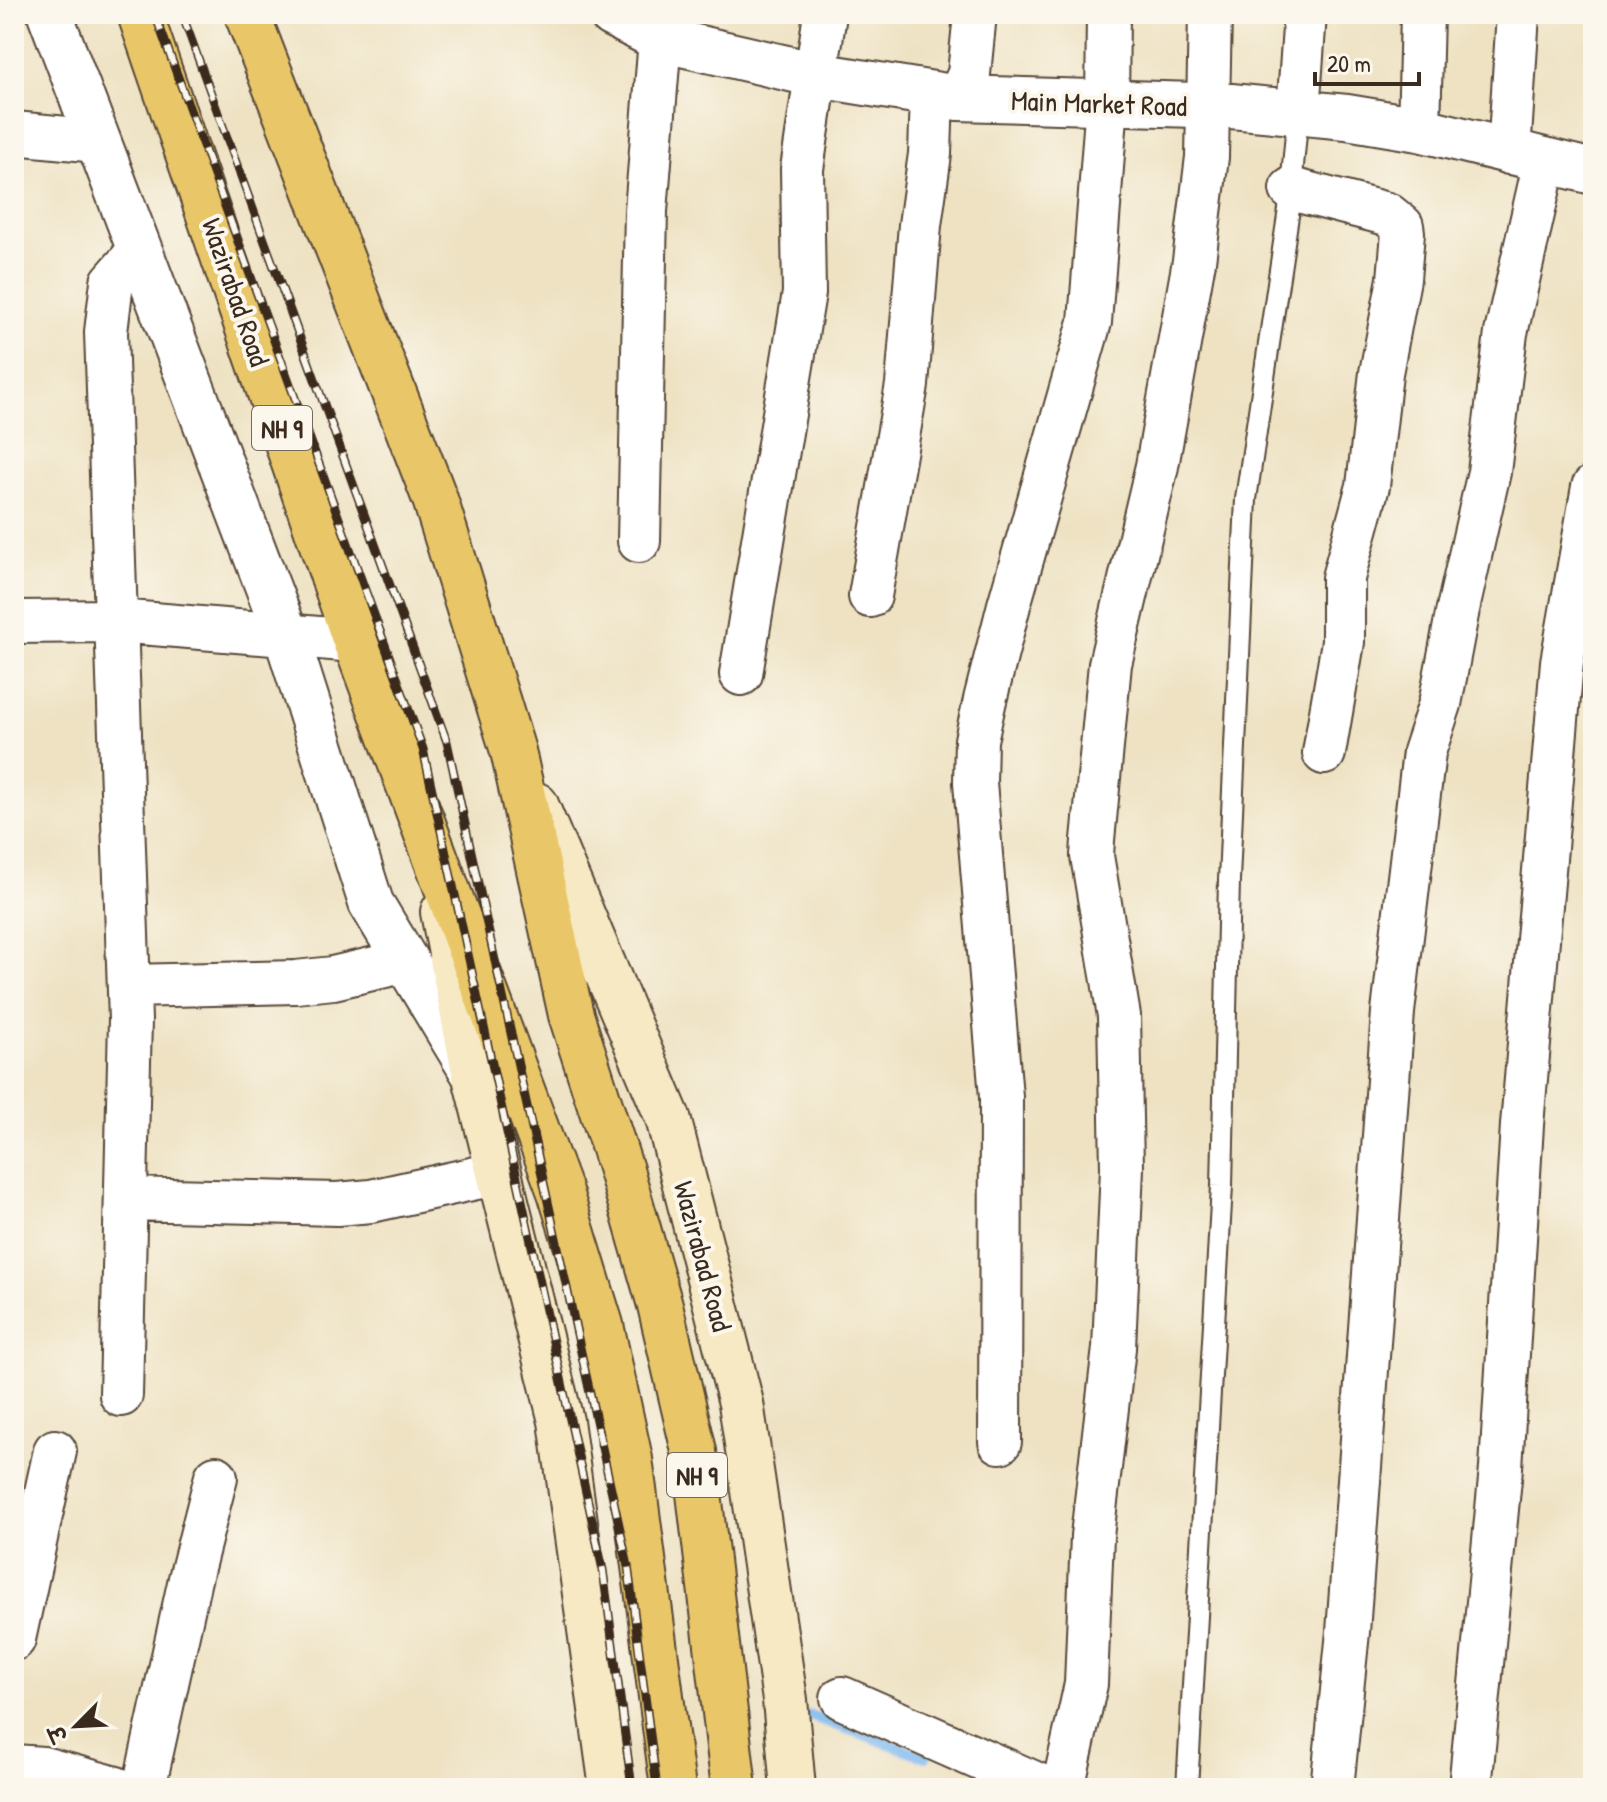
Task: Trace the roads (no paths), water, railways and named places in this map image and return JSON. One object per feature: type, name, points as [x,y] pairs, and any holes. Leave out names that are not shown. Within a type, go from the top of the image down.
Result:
[{"type":"highway","name":"Wazirabad Road","points":[[140,14],[355,641],[560,1192],[601,1325],[630,1459],[673,1788]]},
{"type":"highway","name":"Wazirabad Road","points":[[247,14],[435,499],[513,751],[571,1015],[660,1305],[694,1451],[734,1788]]},
{"type":"main road","name":"Wazirabad Road","points":[[513,751],[668,1118],[741,1403],[785,1700],[793,1788]]},
{"type":"main road","name":"Wazirabad Road","points":[[429,841],[475,1077],[561,1421],[612,1788]]},
{"type":"street","points":[[50,14],[286,635],[371,903],[475,1077]]},
{"type":"street","name":"Main Market Road","points":[[611,14],[662,26],[817,75],[945,96],[1298,112],[1419,129],[1593,172]]},
{"type":"street","points":[[741,674],[804,293],[802,169],[825,14]]},
{"type":"street","points":[[870,596],[907,385],[920,225],[930,154],[945,96],[969,74],[975,14]]},
{"type":"street","points":[[1000,1442],[1001,1097],[975,782],[976,740],[1009,605],[1090,322],[1107,103],[1108,14]]},
{"type":"street","points":[[1063,1788],[1086,1684],[1092,1536],[1114,1348],[1122,1168],[1119,1016],[1092,856],[1096,805],[1110,664],[1157,466],[1194,261],[1207,157],[1210,14]]},
{"type":"street","points":[[1298,112],[1305,14]]},
{"type":"street","points":[[1419,129],[1422,14]]},
{"type":"street","points":[[1332,1788],[1348,1632],[1393,1012],[1424,752],[1440,704],[1489,472],[1527,157],[1518,14]]},
{"type":"street","points":[[639,541],[646,211],[662,26]]},
{"type":"street","points":[[14,133],[98,141]]},
{"type":"street","points":[[1291,189],[1387,214],[1402,226],[1403,233],[1399,279],[1381,373],[1368,486],[1343,578],[1343,642],[1324,753]]},
{"type":"street","points":[[121,1395],[129,986],[107,317],[112,282],[139,251]]},
{"type":"street","points":[[1470,1788],[1501,1468],[1522,1125],[1562,662],[1593,487]]},
{"type":"street","points":[[14,622],[117,621],[355,641]]},
{"type":"street","points":[[129,986],[296,982],[333,978],[406,961]]},
{"type":"street","points":[[126,1199],[337,1204],[371,1201],[499,1173]]},
{"type":"street","points":[[14,1639],[55,1451]]},
{"type":"street","points":[[144,1788],[216,1477]]},
{"type":"street","points":[[842,1698],[1046,1788]]},
{"type":"street","points":[[14,1766],[43,1768],[116,1788]]},
{"type":"lane","points":[[1187,1788],[1222,1186],[1229,880],[1246,499],[1291,189],[1298,112]]},
{"type":"waterway","points":[[807,1715],[926,1757]]},
{"type":"railway","points":[[155,14],[423,749],[603,1570],[632,1788]]},
{"type":"railway","points":[[182,14],[447,742],[628,1566],[657,1788]]}]
